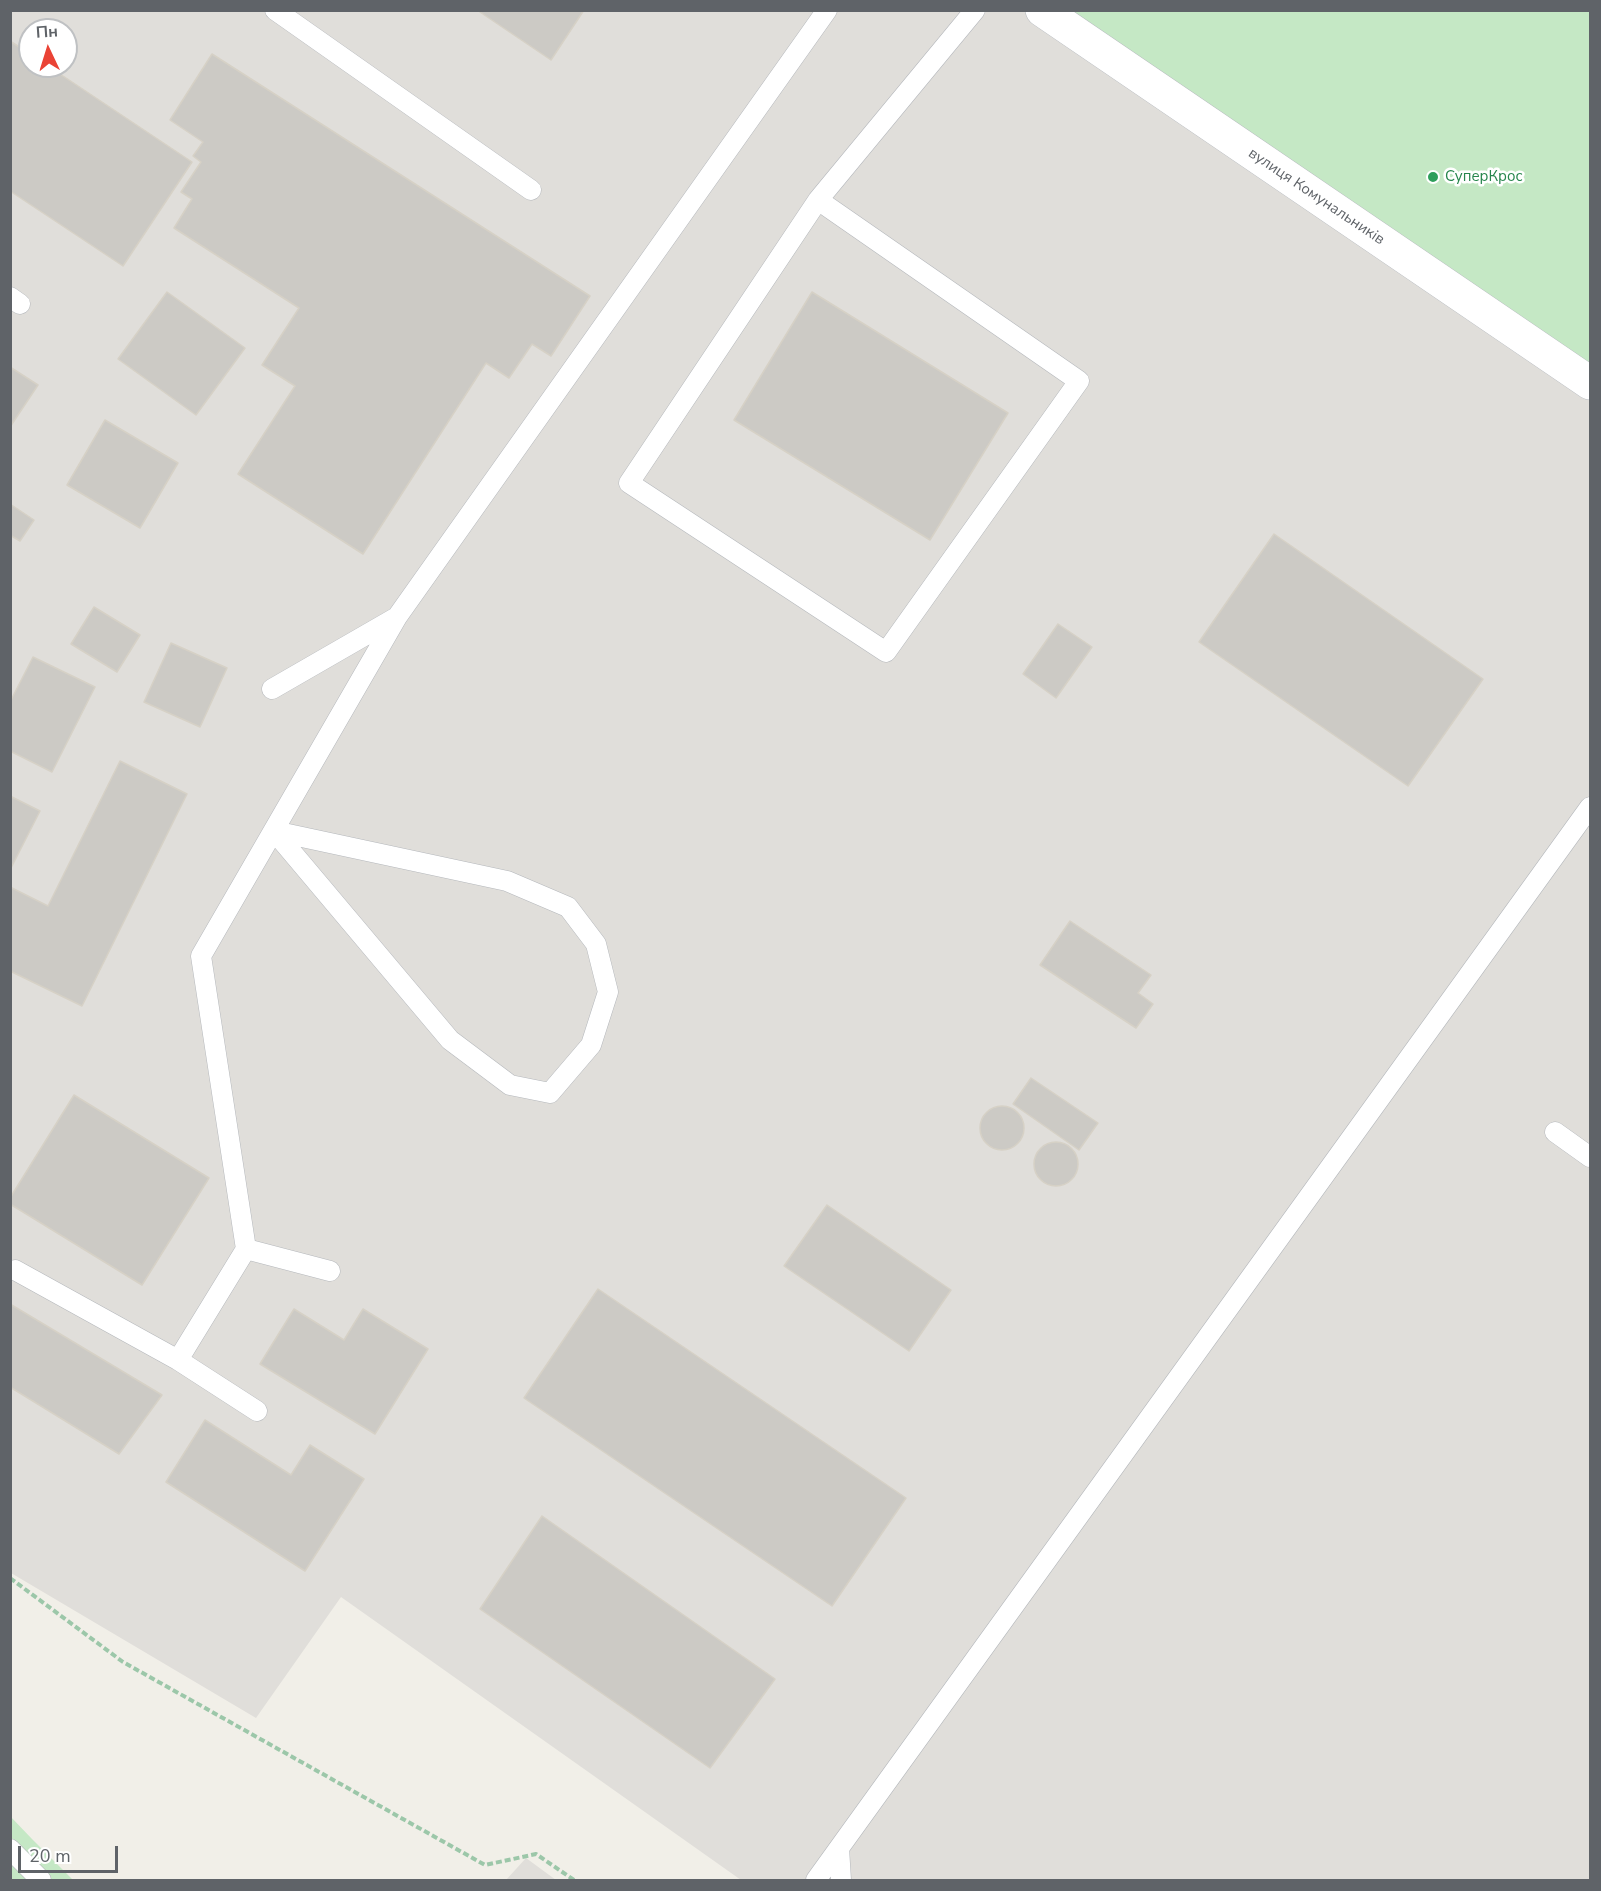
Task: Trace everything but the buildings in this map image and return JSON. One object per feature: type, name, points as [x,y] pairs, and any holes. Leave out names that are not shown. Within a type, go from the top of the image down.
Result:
[{"type":"street","name":"вулиця Комунальників","points":[[1042,10],[1590,383]]},
{"type":"lane","points":[[275,10],[531,190]]},
{"type":"lane","points":[[178,1360],[246,1248],[201,956],[397,617],[827,10]]},
{"type":"lane","points":[[818,200],[1079,381],[886,652],[629,483],[818,200],[975,10]]},
{"type":"lane","points":[[272,689],[397,617]]},
{"type":"lane","points":[[816,1881],[1590,807]]},
{"type":"lane","points":[[274,831],[507,881],[568,907],[596,944],[608,992],[591,1045],[550,1093],[510,1085],[450,1040],[274,831]]},
{"type":"lane","points":[[1555,1132],[1590,1157]]},
{"type":"lane","points":[[246,1248],[330,1271]]},
{"type":"lane","points":[[15,1270],[178,1360],[257,1411]]},
{"type":"lane","points":[[839,1848],[841,1881]]},
{"type":"lane","points":[[10,1849],[41,1881]]},
{"type":"path","points":[[10,1578],[123,1662],[485,1865],[536,1854],[574,1881]]},
{"type":"shaded area","points":[[11,11],[1030,11],[1590,390],[1590,1880],[741,1880],[341,1597],[256,1718],[11,1573]]},
{"type":"shaded area","points":[[526,1858],[556,1880],[506,1880]]},
{"type":"green space","name":"СуперКрос","points":[[1030,11],[1590,11],[1590,390]]},
{"type":"green space","points":[[10,1816],[32,1839],[73,1880],[11,1880]]},
{"type":"place","name":"СуперКрос","points":[[1433,177]]}]
